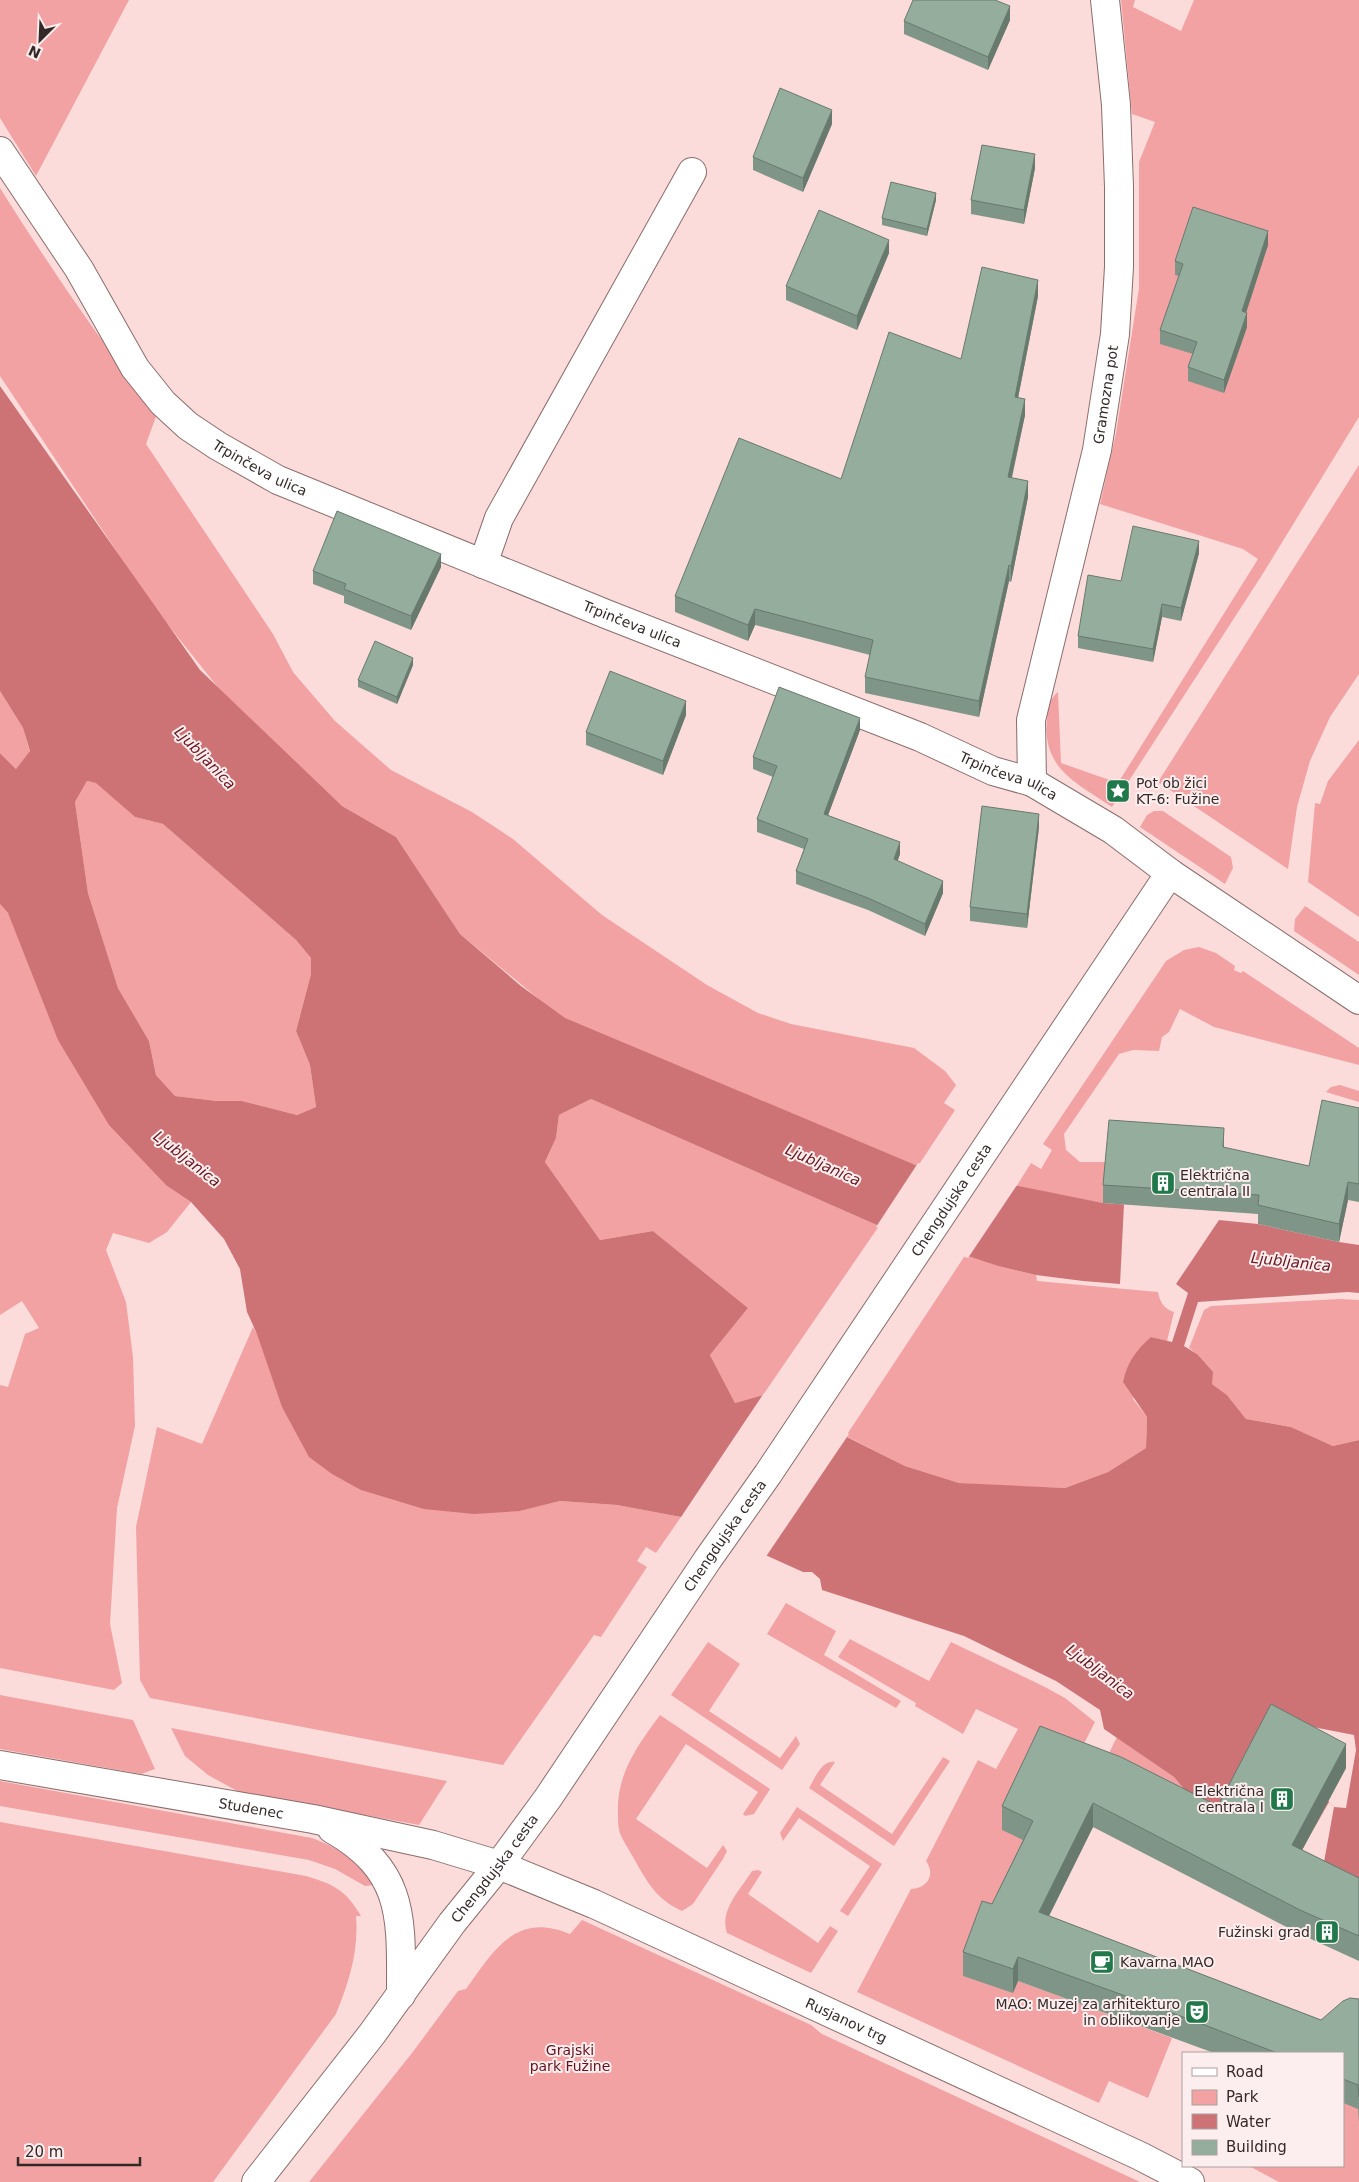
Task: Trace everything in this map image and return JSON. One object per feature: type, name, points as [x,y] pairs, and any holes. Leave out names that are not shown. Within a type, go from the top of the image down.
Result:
[{"type":"street","name":"Gramozna pot","points":[[1032,782],[1031,720],[1097,450],[1115,334],[1119,268],[1119,187],[1116,105],[1105,0]]},
{"type":"street","name":"Trpinčeva ulica","points":[[0,151],[79,270],[135,368],[163,403],[188,426],[218,446],[278,480],[825,701],[920,737],[993,771],[1032,782],[1113,830],[1170,873],[1359,1000]]},
{"type":"street","points":[[483,564],[499,518],[692,172]]},
{"type":"street","name":"Chengdujska cesta","points":[[256,2182],[401,1995],[452,1923],[499,1865],[548,1798],[708,1559],[768,1474],[1170,873]]},
{"type":"street","name":"Studenec","points":[[0,1765],[313,1819],[433,1845],[499,1865]]},
{"type":"street","points":[[313,1819],[347,1838],[365,1852],[388,1880],[400,1921],[401,1995]]},
{"type":"street","name":"Rusjanov trg","points":[[499,1865],[621,1916],[1140,2156],[1190,2182]]},
{"type":"green space","points":[[0,0],[129,0],[36,176],[0,118]]},
{"type":"green space","points":[[1121,0],[1135,0],[1133,7],[1181,31],[1194,0],[1359,0],[1359,417],[1262,575],[1112,807],[1075,782],[1056,763],[1050,751],[1047,737],[1048,712],[1053,698],[1058,692],[1061,763],[1118,783],[1258,559],[1243,549],[1100,504],[1116,433],[1139,288],[1139,162],[1155,122],[1132,114]]},
{"type":"green space","points":[[0,188],[76,303],[157,414],[146,444],[273,634],[293,672],[335,721],[391,770],[472,812],[513,839],[602,915],[707,985],[758,1013],[791,1024],[914,1048],[945,1071],[956,1085],[944,1103],[955,1110],[918,1166],[563,1019],[460,934],[396,837],[342,806],[240,715],[153,606],[0,376]]},
{"type":"green space","points":[[1359,465],[1359,674],[1330,717],[1310,761],[1297,807],[1288,869],[1158,782]]},
{"type":"green space","points":[[0,691],[23,728],[30,752],[16,769],[0,753]]},
{"type":"green space","points":[[1359,740],[1359,917],[1308,882],[1315,803],[1320,804],[1328,781]]},
{"type":"green space","points":[[87,781],[97,783],[135,817],[163,824],[296,940],[311,958],[311,974],[296,1031],[310,1065],[316,1107],[297,1115],[242,1101],[217,1101],[175,1096],[156,1075],[149,1041],[118,988],[88,893],[75,802]]},
{"type":"green space","points":[[1154,811],[1163,811],[1231,857],[1233,868],[1225,884],[1140,827],[1147,815]]},
{"type":"green space","points":[[0,904],[8,913],[167,1186],[191,1202],[167,1232],[149,1243],[113,1233],[106,1250],[126,1302],[133,1357],[135,1426],[117,1508],[110,1624],[122,1683],[114,1690],[0,1668],[0,1385],[8,1387],[25,1334],[39,1328],[22,1301],[0,1315]]},
{"type":"green space","points":[[1305,906],[1359,942],[1359,975],[1294,931],[1295,919]]},
{"type":"green space","points":[[1199,947],[1216,953],[1235,966],[1234,970],[1241,973],[1243,971],[1359,1048],[1359,1065],[1214,1027],[1180,1009],[1169,1032],[1162,1037],[1159,1051],[1133,1050],[1119,1054],[1064,1134],[1066,1150],[1080,1162],[1107,1162],[1103,1203],[1016,1187],[1031,1163],[1041,1169],[1052,1150],[1043,1144],[1166,961],[1184,950]]},
{"type":"green space","points":[[1340,1085],[1359,1091],[1359,1102],[1326,1092],[1331,1087]]},
{"type":"green space","points":[[591,1099],[879,1226],[763,1395],[735,1403],[710,1355],[748,1308],[653,1231],[600,1240],[545,1162],[556,1138],[559,1115]]},
{"type":"green space","points":[[966,1254],[998,1266],[1036,1275],[1037,1281],[1158,1292],[1163,1305],[1174,1312],[1167,1341],[1151,1337],[1133,1399],[1147,1417],[1146,1448],[1108,1472],[1065,1488],[1008,1486],[959,1483],[905,1466],[846,1436]]},
{"type":"green space","points":[[1340,1299],[1359,1300],[1359,1440],[1333,1446],[1291,1427],[1246,1419],[1227,1395],[1212,1384],[1197,1354],[1189,1348],[1204,1310],[1211,1306]]},
{"type":"green space","points":[[253,1327],[257,1334],[520,1511],[560,1501],[617,1505],[681,1517],[656,1553],[646,1547],[637,1561],[647,1567],[601,1637],[594,1635],[503,1765],[150,1698],[140,1680],[136,1527],[157,1427],[202,1444]]},
{"type":"green space","points":[[786,1603],[836,1631],[824,1655],[901,1701],[896,1708],[767,1634]]},
{"type":"green space","points":[[850,1639],[929,1681],[951,1642],[1065,1698],[1095,1722],[1033,1845],[1013,1993],[1018,1981],[1172,2038],[1148,2098],[1109,2081],[1099,2103],[857,1992],[911,1889],[922,1886],[928,1880],[930,1871],[926,1861],[978,1760],[996,1769],[1018,1729],[976,1709],[963,1734],[915,1706],[916,1703],[838,1657]]},
{"type":"green space","points":[[708,1642],[740,1664],[709,1711],[780,1758],[796,1736],[800,1744],[782,1770],[671,1695]]},
{"type":"green space","points":[[0,1695],[133,1720],[155,1769],[141,1774],[0,1749]]},
{"type":"green space","points":[[660,1715],[770,1789],[754,1814],[745,1816],[743,1814],[758,1792],[686,1744],[636,1819],[707,1868],[723,1845],[727,1851],[693,1904],[682,1911],[668,1903],[651,1887],[623,1840],[618,1825],[618,1799],[625,1773],[637,1749]]},
{"type":"green space","points":[[171,1728],[447,1781],[419,1825],[239,1792],[208,1775],[185,1756]]},
{"type":"green space","points":[[1117,1737],[1174,1777],[1218,1830],[1099,1773]]},
{"type":"green space","points":[[943,1757],[950,1761],[894,1846],[809,1788],[816,1775],[826,1763],[835,1762],[820,1785],[892,1834]]},
{"type":"green space","points":[[0,1781],[312,1838],[331,1846],[347,1856],[374,1885],[365,1886],[335,1869],[309,1860],[0,1806]]},
{"type":"green space","points":[[797,1807],[882,1864],[848,1916],[840,1911],[870,1866],[799,1818],[783,1841],[780,1833]]},
{"type":"green space","points":[[0,1822],[306,1876],[338,1889],[350,1900],[361,1916],[356,1916],[356,1942],[352,1966],[336,2014],[213,2182],[0,2182]]},
{"type":"green space","points":[[758,1870],[762,1872],[748,1894],[818,1943],[830,1926],[838,1931],[811,1973],[727,1933],[725,1924],[728,1908],[752,1871]]},
{"type":"green space","name":"Grajski park Fužine","points":[[582,1920],[811,2025],[822,2034],[1140,2182],[309,2182],[412,2053],[458,1991],[466,1989],[497,1948],[508,1938],[521,1931],[535,1927],[551,1928],[570,1934]]},
{"type":"green space","points":[[1344,2103],[1359,2109],[1359,2182],[1279,2182],[1251,2167],[1344,2167]]},
{"type":"water","name":"Ljubljanica","points":[[0,386],[200,670],[342,806],[396,837],[460,934],[521,986],[565,1018],[918,1166],[1103,1203],[1219,1211],[1219,1220],[1258,1224],[1359,1245],[1359,1293],[1348,1292],[1198,1302],[1184,1346],[1197,1354],[1213,1372],[1212,1384],[1227,1395],[1246,1419],[1291,1427],[1333,1446],[1359,1440],[1359,1891],[1218,1830],[1174,1777],[1104,1729],[1100,1710],[1056,1681],[964,1636],[822,1590],[820,1579],[812,1572],[803,1572],[681,1517],[617,1505],[560,1501],[520,1511],[474,1514],[424,1509],[361,1490],[332,1474],[309,1457],[282,1407],[257,1334],[247,1312],[240,1269],[224,1239],[191,1202],[167,1186],[109,1125],[58,1040],[8,913],[0,904],[0,753],[16,769],[30,751],[23,728],[0,691]],"holes":[[[87,781],[96,783],[135,817],[163,824],[296,940],[311,958],[311,974],[296,1031],[310,1065],[316,1107],[297,1115],[242,1101],[217,1101],[175,1096],[156,1075],[149,1041],[118,988],[88,893],[75,802]],[[591,1099],[879,1226],[998,1266],[1036,1275],[1083,1281],[1120,1284],[1176,1284],[1188,1293],[1172,1342],[1151,1337],[1133,1357],[1123,1382],[1147,1417],[1146,1448],[1108,1472],[1065,1488],[959,1483],[905,1466],[763,1395],[735,1403],[710,1355],[748,1308],[653,1231],[600,1240],[545,1162],[556,1138],[559,1115]],[[1277,1720],[1354,1735],[1356,1750],[1346,1808],[1334,1807]]]},
{"type":"pier","points":[[918,1163],[1017,1185],[968,1258],[876,1227]]},
{"type":"pier","points":[[1124,1204],[1219,1211],[1219,1220],[1176,1284],[1120,1284]]},
{"type":"pier","points":[[764,1393],[849,1434],[765,1558],[679,1520]]},
{"type":"pier","points":[[1329,1802],[1334,1807],[1322,1873],[1295,1862]]},
{"type":"building","points":[[913,0],[995,0],[1010,6],[988,57],[904,21]]},
{"type":"building","points":[[780,88],[832,110],[803,178],[753,157]]},
{"type":"building","points":[[982,145],[1035,154],[1024,210],[971,200]]},
{"type":"building","points":[[891,182],[936,193],[927,229],[882,218]]},
{"type":"building","points":[[1193,207],[1268,231],[1242,311],[1247,313],[1224,380],[1188,367],[1197,342],[1160,330],[1183,264],[1175,261]]},
{"type":"building","points":[[819,210],[889,240],[857,316],[786,286]]},
{"type":"building","points":[[982,267],[1038,280],[1015,397],[1025,399],[1008,477],[1028,481],[1011,566],[1009,565],[979,701],[865,677],[873,640],[755,609],[748,625],[675,596],[739,438],[841,479],[889,332],[961,359]]},
{"type":"building","points":[[337,511],[441,554],[411,616],[344,589],[346,584],[313,571]]},
{"type":"building","points":[[1133,526],[1199,541],[1181,608],[1162,604],[1153,649],[1078,636],[1088,575],[1121,581]]},
{"type":"building","points":[[375,641],[413,658],[397,697],[358,680]]},
{"type":"building","points":[[610,671],[686,701],[663,761],[586,732]]},
{"type":"building","points":[[779,687],[860,718],[824,814],[900,842],[894,859],[943,881],[925,924],[868,898],[796,871],[808,839],[757,819],[777,766],[753,757]]},
{"type":"building","points":[[982,806],[1039,814],[1027,914],[970,907]]},
{"type":"building","points":[[1322,1100],[1359,1108],[1359,1184],[1348,1182],[1339,1224],[1258,1205],[1259,1195],[1103,1185],[1109,1120],[1224,1128],[1223,1147],[1309,1166]]},
{"type":"building","points":[[1271,1704],[1346,1744],[1292,1845],[1359,1878],[1359,1936],[1300,1910],[1093,1803],[1039,1912],[1321,2020],[1343,2001],[1350,1998],[1359,1999],[1359,2097],[1358,2085],[1344,2079],[1344,2052],[1274,2052],[1018,1957],[1013,1969],[963,1952],[982,1901],[992,1904],[1033,1821],[1002,1806],[1040,1726],[1121,1757],[1218,1806]]},
{"type":"place","name":"Pot ob žici KT-6: Fužine","points":[[1118,791]]},
{"type":"place","name":"Električna centrala II","points":[[1163,1183]]},
{"type":"place","name":"Električna centrala I","points":[[1282,1799]]},
{"type":"place","name":"Fužinski grad","points":[[1327,1932]]},
{"type":"place","name":"Kavarna MAO","points":[[1102,1962]]},
{"type":"place","name":"MAO: Muzej za arhitekturo in oblikovanje","points":[[1197,2012]]}]
